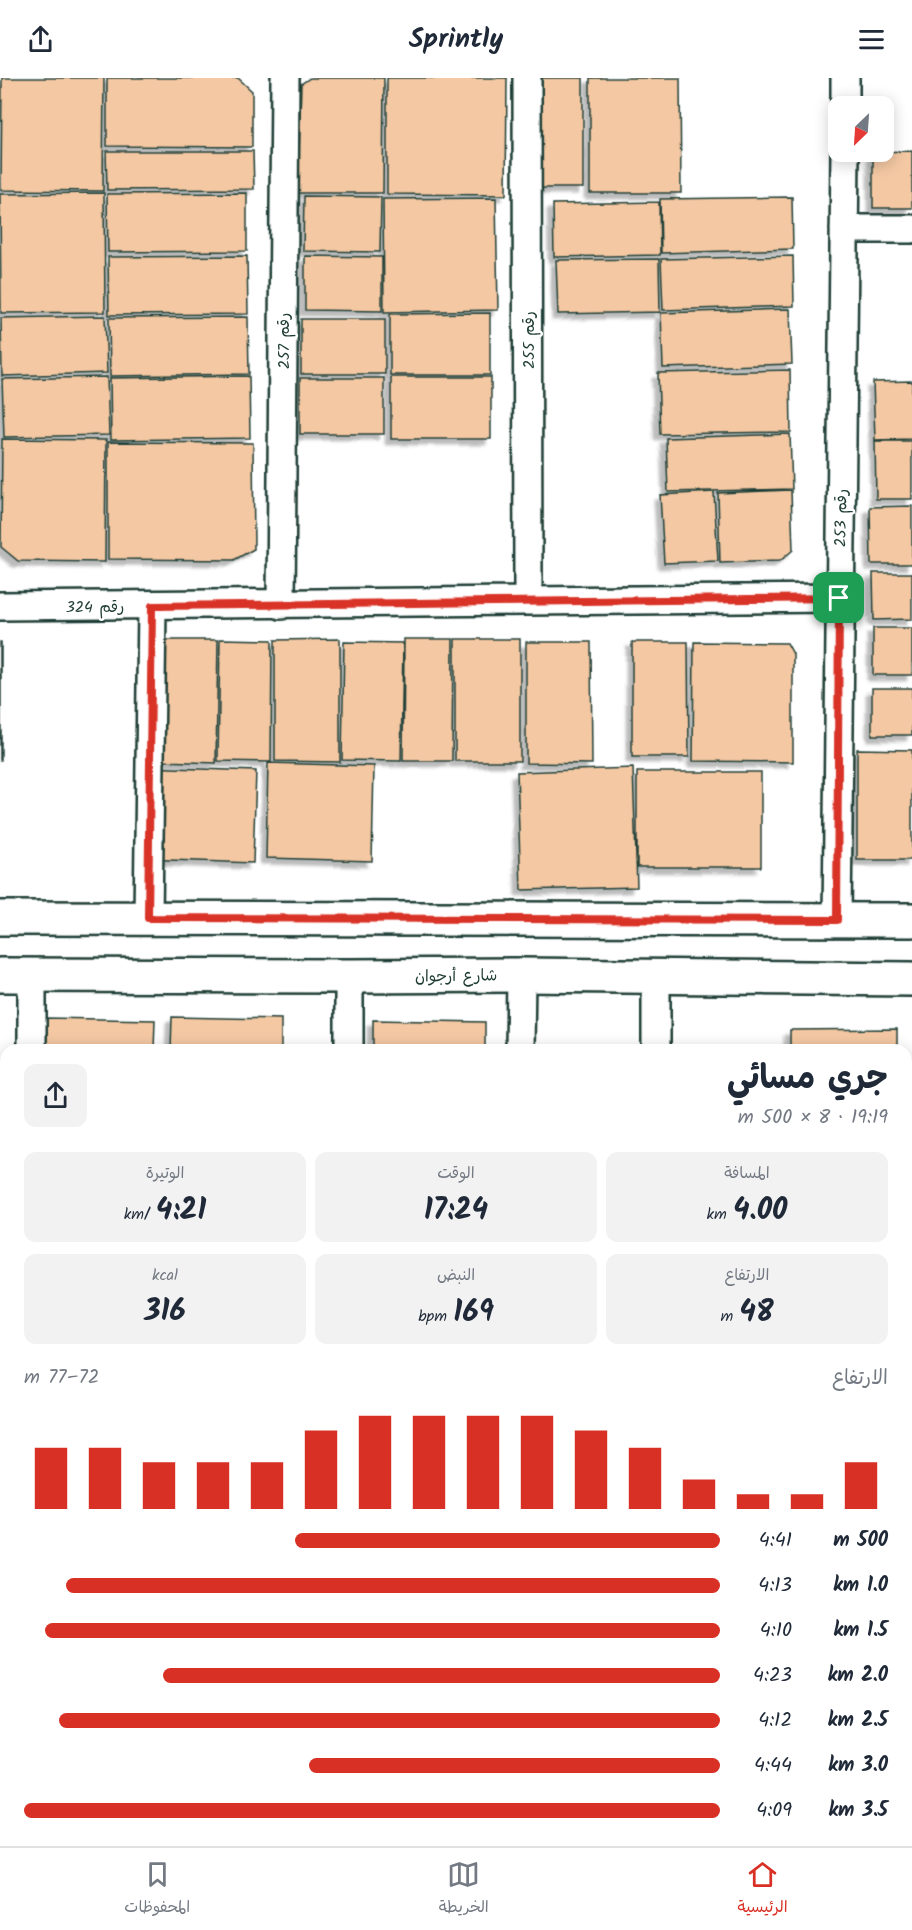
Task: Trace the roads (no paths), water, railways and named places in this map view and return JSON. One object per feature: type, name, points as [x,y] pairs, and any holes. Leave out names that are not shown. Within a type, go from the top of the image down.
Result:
[{"type":"street","name":"رقم 257","points":[[281,605],[285,78]]},
{"type":"street","name":"رقم 255","points":[[527,78],[528,601]]},
{"type":"street","points":[[845,78],[845,96]]},
{"type":"street","name":"رقم 253","points":[[837,920],[845,162]]},
{"type":"street","points":[[844,229],[912,229]]},
{"type":"street","name":"رقم 324","points":[[0,606],[839,598]]},
{"type":"street","points":[[148,918],[152,606]]},
{"type":"street","points":[[0,918],[912,920]]},
{"type":"street","name":"شارع أرجوان","points":[[0,975],[520,975],[912,979]]},
{"type":"street","points":[[32,975],[32,1044]]},
{"type":"street","points":[[520,975],[520,1044]]},
{"type":"street","points":[[349,976],[349,1044]]},
{"type":"street","points":[[656,976],[656,1044]]}]
